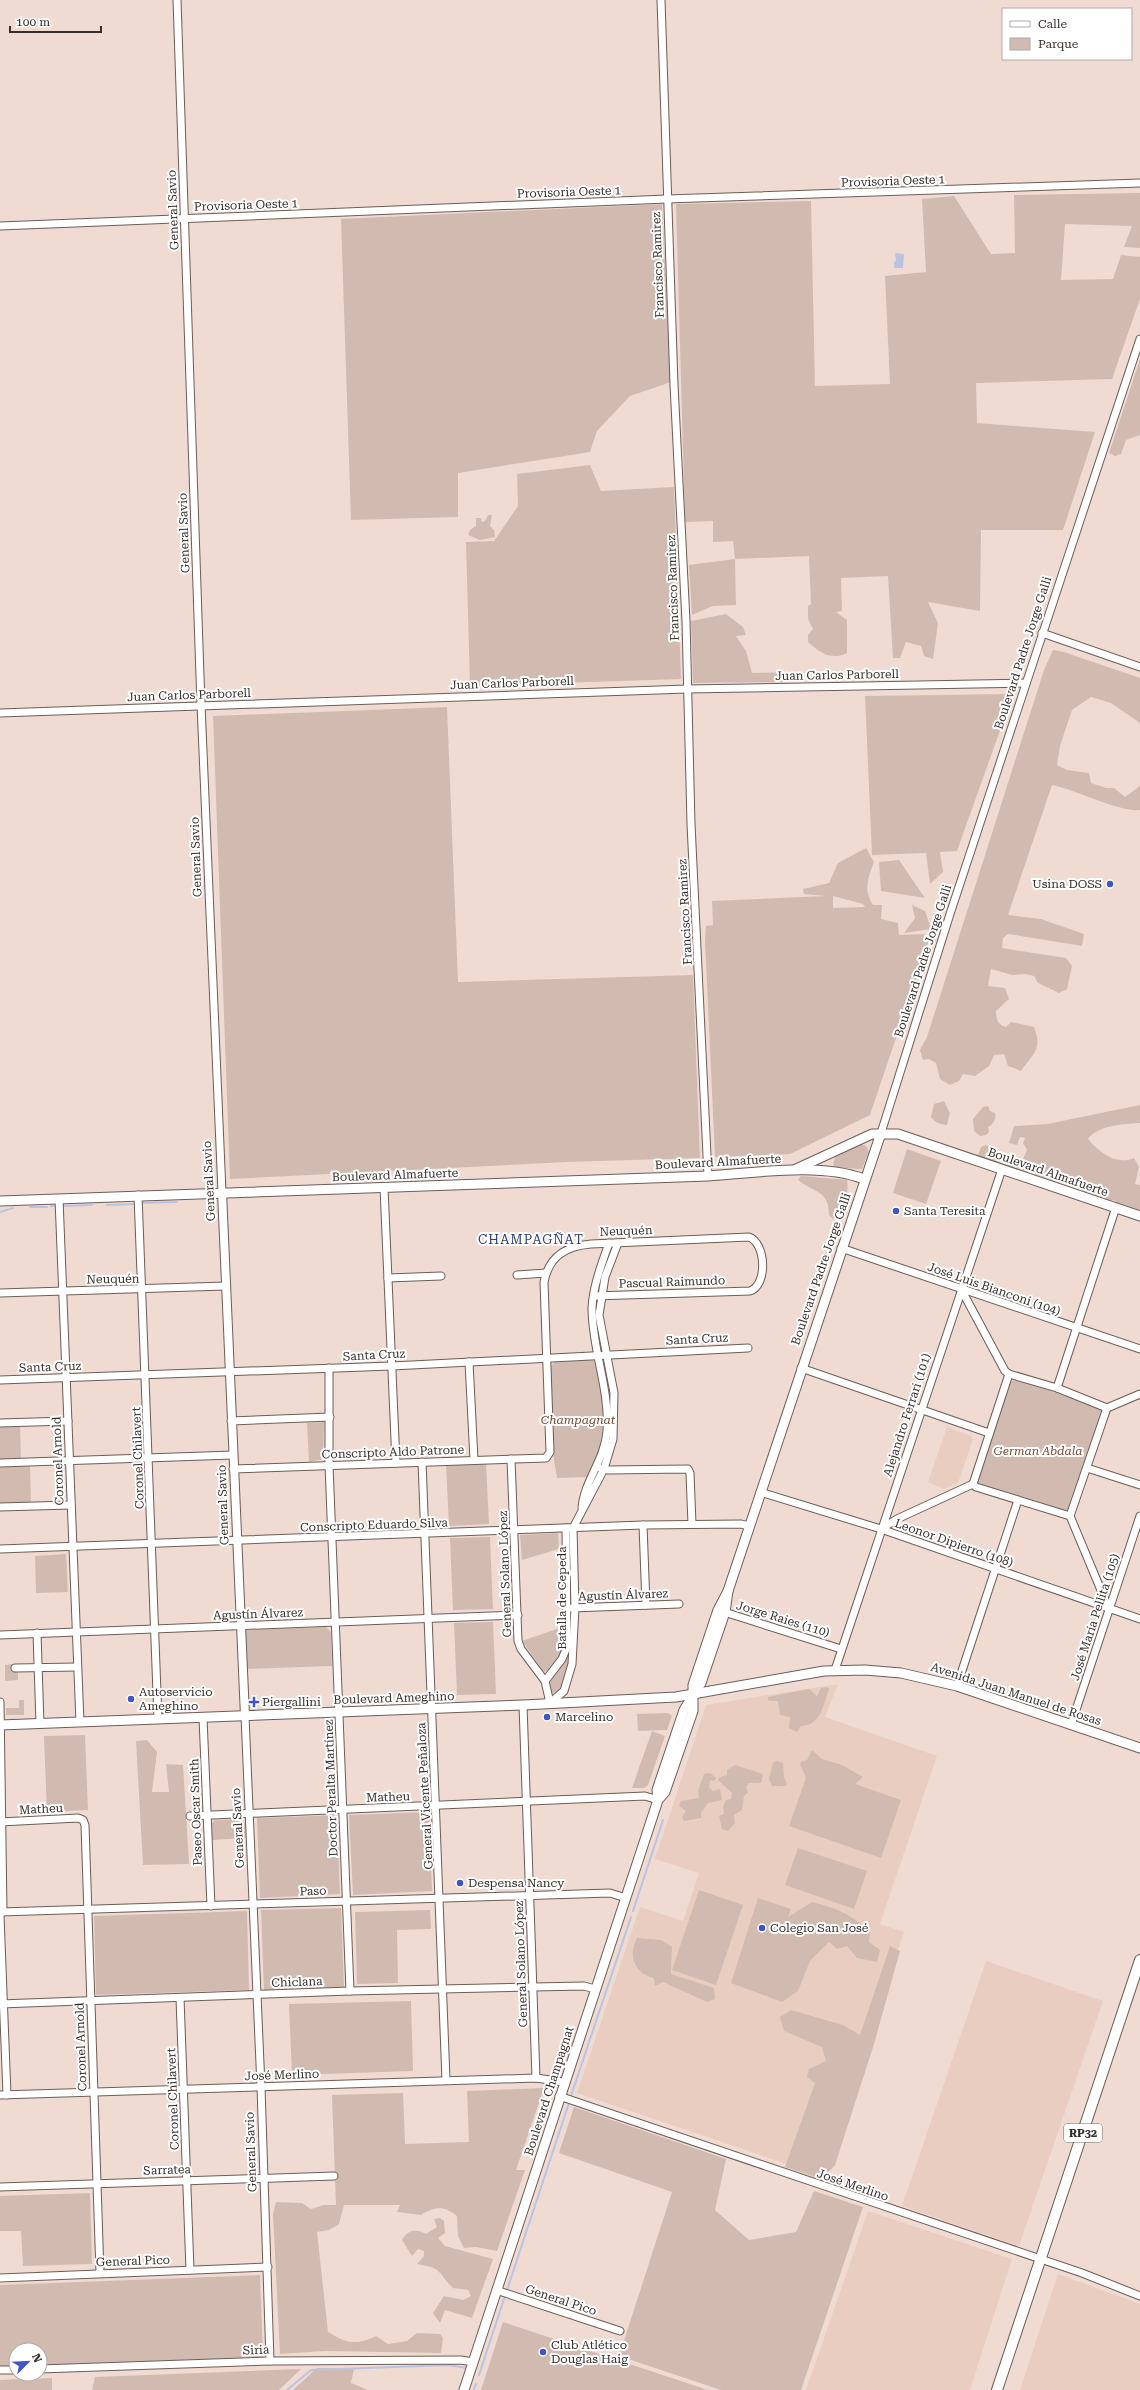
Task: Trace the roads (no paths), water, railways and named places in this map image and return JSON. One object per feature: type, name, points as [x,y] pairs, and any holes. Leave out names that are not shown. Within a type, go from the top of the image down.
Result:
[{"type":"main road","name":"Boulevard Almafuerte","points":[[791,1170],[866,1137],[881,1133],[898,1134],[1140,1216]]},
{"type":"main road","name":"Boulevard Padre Jorge Galli","points":[[693,1695],[693,1685],[728,1591],[864,1179],[881,1133]]},
{"type":"main road","name":"Boulevard Almafuerte","points":[[0,1201],[708,1176],[791,1170],[839,1172],[864,1179]]},
{"type":"main road","name":"Avenida Juan Manuel de Rosas","points":[[693,1695],[835,1670],[901,1672],[957,1686],[1140,1748]]},
{"type":"main road","name":"Boulevard Ameghino","points":[[0,1725],[524,1705],[693,1695]]},
{"type":"main road","name":"Boulevard Champagnat","points":[[464,2390],[559,2096],[658,1800],[657,1790],[684,1710],[693,1695]]},
{"type":"main road","name":"RP32","points":[[997,2390],[1140,1960]]},
{"type":"street","name":"General Savio","points":[[177,0],[201,705],[236,1541],[262,2087],[270,2361]]},
{"type":"street","name":"Francisco Ramirez","points":[[661,0],[667,199],[688,689],[691,824],[708,1176]]},
{"type":"street","name":"Provisoria Oeste 1","points":[[0,226],[667,199],[1140,183]]},
{"type":"street","name":"Boulevard Padre Jorge Galli","points":[[881,1133],[1042,633],[1140,339]]},
{"type":"street","points":[[1042,633],[1140,667]]},
{"type":"street","name":"Juan Carlos Parborell","points":[[0,713],[688,689],[1026,683]]},
{"type":"street","name":"Alejandro Ferrari (101)","points":[[835,1670],[1002,1169]]},
{"type":"street","points":[[384,1188],[396,1463]]},
{"type":"street","name":"Coronel Chilavert","points":[[138,1195],[158,1719]]},
{"type":"street","name":"Coronel Arnold","points":[[59,1199],[80,1722]]},
{"type":"street","points":[[1057,1388],[1116,1207]]},
{"type":"street","name":"Neuquén","points":[[546,1273],[554,1258],[570,1247],[609,1243],[749,1238],[758,1244],[762,1265],[758,1286],[750,1291]]},
{"type":"street","points":[[601,1468],[607,1433],[607,1412],[593,1321],[609,1243]]},
{"type":"street","points":[[569,1528],[582,1512],[613,1440],[615,1418],[614,1393],[600,1327],[598,1295],[618,1243]]},
{"type":"street","name":"José Luis Bianconi (104)","points":[[841,1248],[1140,1349]]},
{"type":"street","points":[[516,1275],[546,1273],[544,1282],[547,1359]]},
{"type":"street","points":[[388,1278],[441,1276]]},
{"type":"street","name":"Neuquén","points":[[0,1293],[226,1286]]},
{"type":"street","points":[[961,1289],[1004,1371],[1009,1374],[1057,1388],[1107,1408],[1140,1394]]},
{"type":"street","name":"Pascual Raimundo","points":[[598,1295],[750,1291]]},
{"type":"street","name":"Santa Cruz","points":[[0,1380],[392,1366],[748,1348]]},
{"type":"street","name":"Conscripto Aldo Patrone","points":[[233,1469],[546,1458],[550,1452],[547,1359]]},
{"type":"street","points":[[469,1362],[474,1460]]},
{"type":"street","name":"Doctor Peralta Martínez","points":[[329,1368],[329,1465],[350,1991]]},
{"type":"street","points":[[801,1368],[989,1433]]},
{"type":"street","points":[[881,1529],[904,1516],[973,1484],[1009,1374]]},
{"type":"street","points":[[1107,1408],[1070,1516],[1108,1607]]},
{"type":"street","points":[[231,1421],[330,1417]]},
{"type":"street","points":[[0,1423],[68,1421]]},
{"type":"street","points":[[0,1463],[233,1455]]},
{"type":"street","name":"General Solano López","points":[[511,1459],[518,1641],[521,1649],[545,1681],[550,1703]]},
{"type":"street","name":"General Vicente Peñaloza","points":[[422,1462],[437,1806],[446,2080]]},
{"type":"street","points":[[601,1468],[688,1469],[690,1473],[692,1524]]},
{"type":"street","points":[[1087,1468],[1140,1486]]},
{"type":"street","points":[[973,1484],[976,1487],[1070,1516]]},
{"type":"street","name":"Leonor Dipierro (108)","points":[[760,1492],[881,1529],[1140,1618]]},
{"type":"street","points":[[957,1686],[1018,1500]]},
{"type":"street","points":[[0,1507],[71,1504]]},
{"type":"street","name":"José María Pellita (105)","points":[[1071,1725],[1108,1607],[1140,1516]]},
{"type":"street","name":"Conscripto Eduardo Silva","points":[[0,1549],[332,1538],[643,1525],[741,1524],[749,1526]]},
{"type":"street","points":[[643,1525],[646,1605]]},
{"type":"street","name":"Batalla de Cepeda","points":[[550,1703],[564,1691],[570,1673],[575,1608],[569,1528]]},
{"type":"street","name":"Batalla de Cepeda","points":[[545,1681],[565,1653],[568,1634],[567,1609],[569,1528]]},
{"type":"street","name":"Agustín Álvarez","points":[[567,1609],[680,1604]]},
{"type":"street","name":"Jorge Raies (110)","points":[[721,1611],[841,1649]]},
{"type":"street","name":"Agustín Álvarez","points":[[0,1635],[518,1615]]},
{"type":"street","points":[[37,1633],[40,1724]]},
{"type":"street","points":[[15,1668],[77,1666]]},
{"type":"street","points":[[0,1702],[3,2095]]},
{"type":"street","name":"General Solano López","points":[[524,1705],[536,2078]]},
{"type":"street","name":"Paseo Oscar Smith","points":[[203,1718],[211,1906]]},
{"type":"street","name":"Matheu","points":[[190,1816],[437,1806],[527,1800],[645,1796],[658,1800]]},
{"type":"street","name":"Matheu","points":[[1,1822],[78,1818],[83,1820]]},
{"type":"street","name":"Coronel Arnold","points":[[83,1820],[85,1825],[100,2273]]},
{"type":"street","name":"Paso","points":[[1,1913],[610,1893],[626,1898]]},
{"type":"street","name":"Chiclana","points":[[2,2004],[350,1991],[584,1986],[596,1989]]},
{"type":"street","name":"Coronel Chilavert","points":[[180,1998],[190,2270]]},
{"type":"street","name":"José Merlino","points":[[3,2095],[446,2080],[536,2078],[564,2082]]},
{"type":"street","name":"José Merlino","points":[[559,2096],[1082,2273],[1140,2296]]},
{"type":"street","name":"Sarratea","points":[[0,2187],[334,2176]]},
{"type":"street","name":"General Pico","points":[[0,2278],[268,2267]]},
{"type":"street","name":"General Pico","points":[[496,2290],[620,2331]]},
{"type":"street","name":"Siria","points":[[48,2369],[270,2361],[461,2360],[473,2362]]},
{"type":"water","points":[[895,253],[904,254],[903,268],[894,268],[894,262],[896,261]]},
{"type":"waterway","points":[[142,1203],[177,1202]]},
{"type":"waterway","points":[[107,1205],[134,1204]]},
{"type":"waterway","points":[[63,1206],[92,1205]]},
{"type":"waterway","points":[[51,1206],[56,1206]]},
{"type":"waterway","points":[[30,1207],[47,1207]]},
{"type":"waterway","points":[[0,1212],[13,1208]]},
{"type":"waterway","points":[[633,1911],[663,1820]]},
{"type":"waterway","points":[[571,2096],[631,1917]]},
{"type":"waterway","points":[[507,2290],[569,2103]]},
{"type":"waterway","points":[[479,2375],[505,2296]]},
{"type":"waterway","points":[[287,2390],[311,2370],[449,2365],[466,2368]]},
{"type":"waterway","points":[[474,2389],[476,2384]]},
{"type":"place","name":"Usina DOSS","points":[[1110,884]]},
{"type":"place","name":"Santa Teresita","points":[[896,1211]]},
{"type":"place","name":"Autoservicio Ameghino","points":[[131,1699]]},
{"type":"place","name":"Piergallini","points":[[254,1702]]},
{"type":"place","name":"Marcelino","points":[[547,1717]]},
{"type":"place","name":"Despensa Nancy","points":[[460,1883]]},
{"type":"place","name":"Colegio San José","points":[[762,1928]]},
{"type":"place","name":"Club Atlético Douglas Haig","points":[[543,2352]]},
{"type":"district","name":"CHAMPAGÑAT","points":[[531,1239]]},
{"type":"park label","name":"Champagnat","points":[[578,1420]]},
{"type":"park label","name":"German Abdala","points":[[1038,1451]]}]
